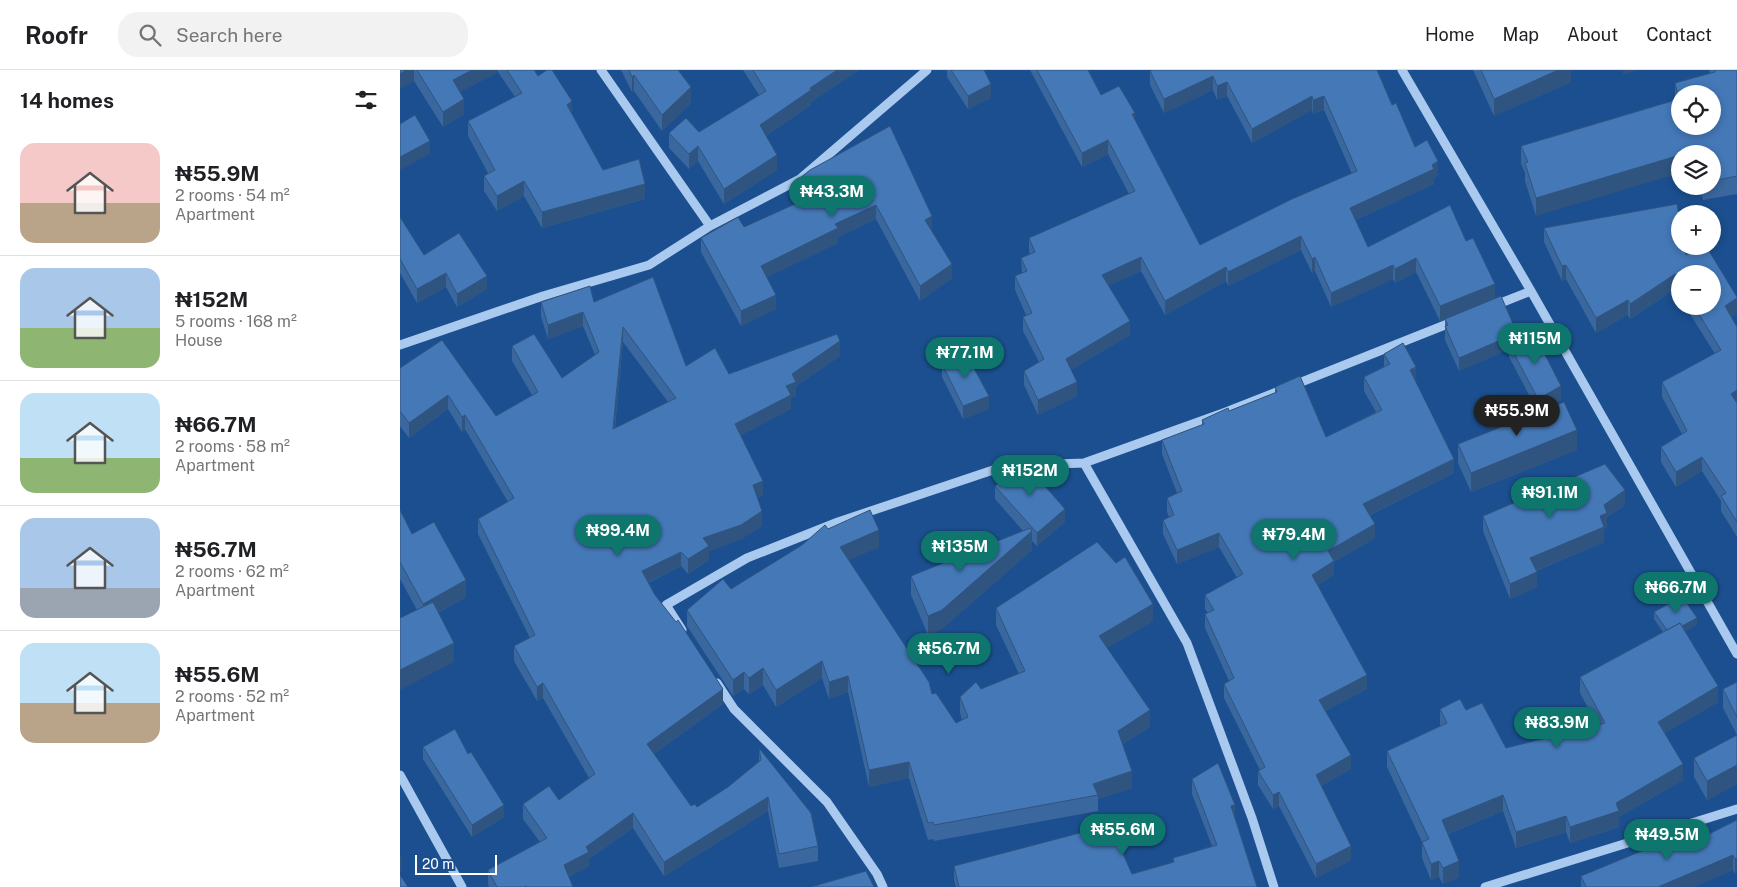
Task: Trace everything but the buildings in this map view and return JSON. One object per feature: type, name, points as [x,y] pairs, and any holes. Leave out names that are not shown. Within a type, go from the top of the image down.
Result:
[{"type":"street","points":[[602,70],[710,226]]},
{"type":"street","points":[[400,345],[543,296],[649,265],[710,226],[800,179],[927,70]]},
{"type":"street","points":[[1402,70],[1531,291],[1737,654]]},
{"type":"street","points":[[1486,309],[1531,291]]},
{"type":"street","points":[[687,637],[666,605],[747,558],[838,522],[1005,466],[1084,463],[1226,412],[1468,316]]},
{"type":"street","points":[[1084,463],[1187,643],[1252,818],[1274,887]]},
{"type":"street","points":[[713,677],[734,709],[827,802],[877,874],[883,887]]},
{"type":"street","points":[[400,775],[462,887]]},
{"type":"street","points":[[1485,887],[1513,883],[1737,809]]}]
